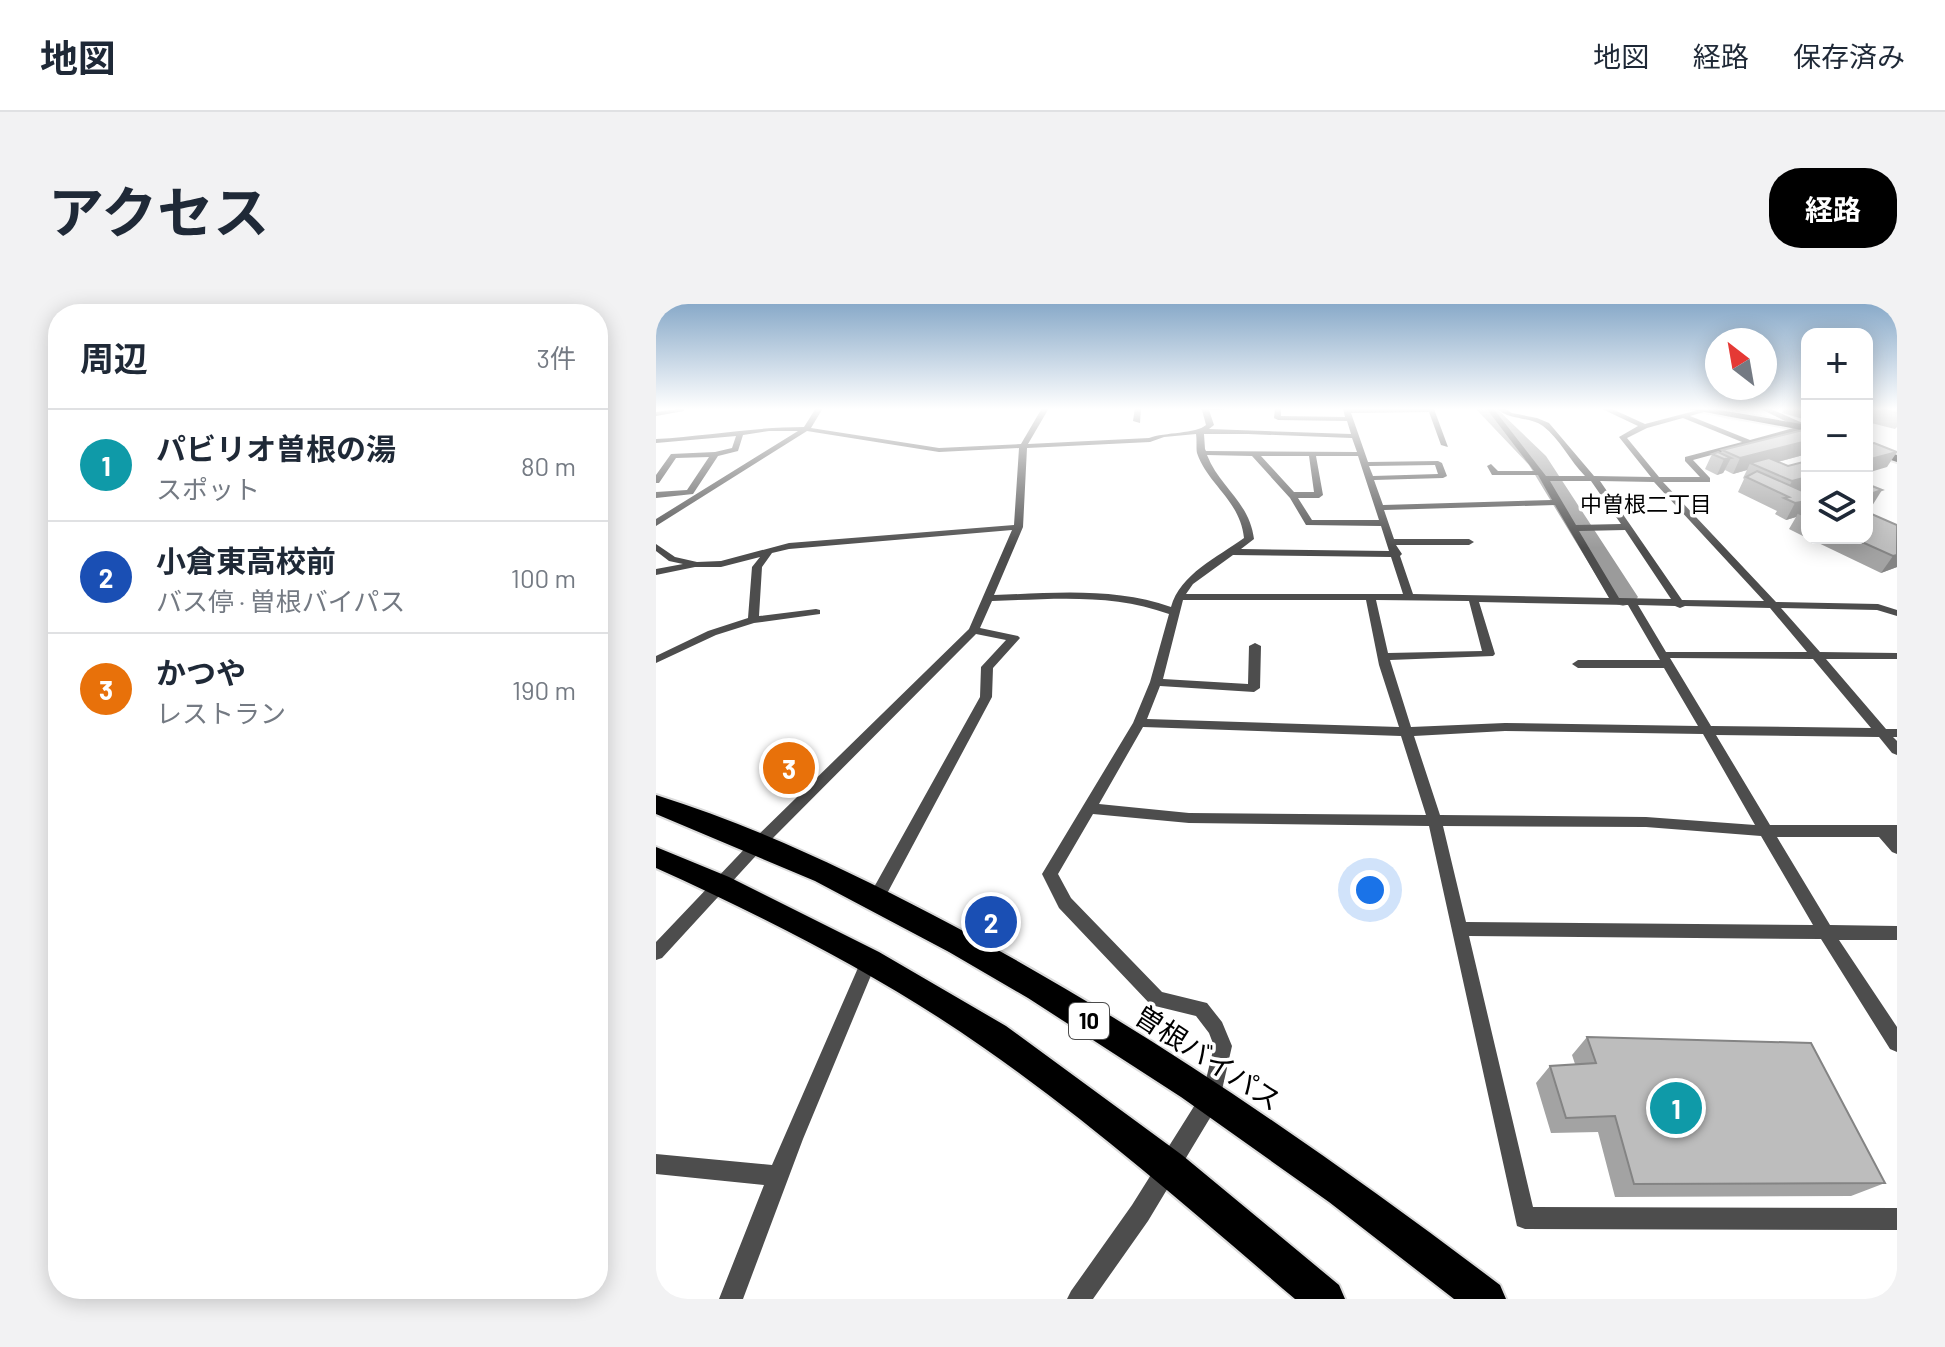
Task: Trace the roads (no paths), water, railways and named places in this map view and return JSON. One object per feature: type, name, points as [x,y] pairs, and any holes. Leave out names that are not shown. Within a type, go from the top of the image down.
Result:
[{"type":"highway","name":"曽根バイパス","points":[[656,804],[758,844],[876,898],[965,947],[1212,1096],[1486,1299]]},
{"type":"highway","points":[[656,857],[720,885],[869,961],[995,1037],[1169,1168],[1325,1299]]},
{"type":"street","points":[[656,481],[674,456],[706,454]]},
{"type":"street","points":[[656,495],[690,492],[715,454]]},
{"type":"street","points":[[656,523],[765,454]]},
{"type":"street","points":[[658,949],[758,844],[974,630],[1018,527],[1022,454]]},
{"type":"street","points":[[1079,1299],[1169,1168],[1212,1096],[1223,1046],[1216,1028],[1201,1009],[1157,999],[1065,903],[1050,874],[1139,723],[1156,682],[1179,597],[1189,582],[1213,562],[1249,539],[1250,525],[1202,454]]},
{"type":"street","points":[[1255,454],[1291,495],[1309,523],[1385,523]]},
{"type":"street","points":[[1291,495],[1319,495],[1312,454]]},
{"type":"street","points":[[1363,454],[1409,597]]},
{"type":"street","points":[[1526,454],[1559,502],[1616,602]]},
{"type":"street","points":[[1571,454],[1626,523],[1680,605]]},
{"type":"street","points":[[1637,454],[1774,606],[1897,750]]},
{"type":"street","points":[[1491,466],[1495,473],[1592,479],[1707,480],[1688,459],[1705,454]]},
{"type":"street","points":[[1366,464],[1438,463],[1443,476],[1371,478]]},
{"type":"street","points":[[1380,508],[1559,502]]},
{"type":"street","points":[[656,572],[721,564],[789,546],[1018,527]]},
{"type":"street","points":[[1574,528],[1626,527]]},
{"type":"street","points":[[1392,542],[1469,542]]},
{"type":"street","points":[[656,547],[672,559],[697,565]]},
{"type":"street","points":[[753,620],[757,567],[768,552]]},
{"type":"street","points":[[1232,552],[1397,554]]},
{"type":"street","points":[[1179,597],[1409,597],[1878,607],[1897,613]]},
{"type":"street","points":[[986,598],[1120,598],[1150,601],[1175,612]]},
{"type":"street","points":[[1371,599],[1383,657],[1435,822],[1525,1218],[1897,1219]]},
{"type":"street","points":[[1383,657],[1489,654],[1473,599]]},
{"type":"street","points":[[1632,603],[1826,933],[1897,1043]]},
{"type":"street","points":[[656,660],[712,633],[753,620],[816,612]]},
{"type":"street","points":[[876,898],[986,697],[987,667],[1014,638],[974,630]]},
{"type":"street","points":[[1156,682],[1254,688],[1255,646]]},
{"type":"street","points":[[1578,664],[1665,659],[1897,656]]},
{"type":"street","points":[[1139,723],[1405,732],[1505,727],[1897,733]]},
{"type":"street","points":[[1090,808],[1189,818],[1646,822],[1766,831],[1890,831],[1897,848]]},
{"type":"street","points":[[1459,929],[1897,933]]},
{"type":"street","points":[[731,1299],[778,1176],[869,961]]},
{"type":"street","points":[[656,1164],[778,1176]]},
{"type":"waterway","points":[[1531,454],[1623,597]]},
{"type":"place","name":"かつや","points":[[789,768]]},
{"type":"place","name":"小倉東高校前","points":[[991,922]]},
{"type":"place","name":"パビリオ曽根の湯","points":[[1676,1108]]},
{"type":"district","name":"中曽根二丁目","points":[[1646,504]]}]
